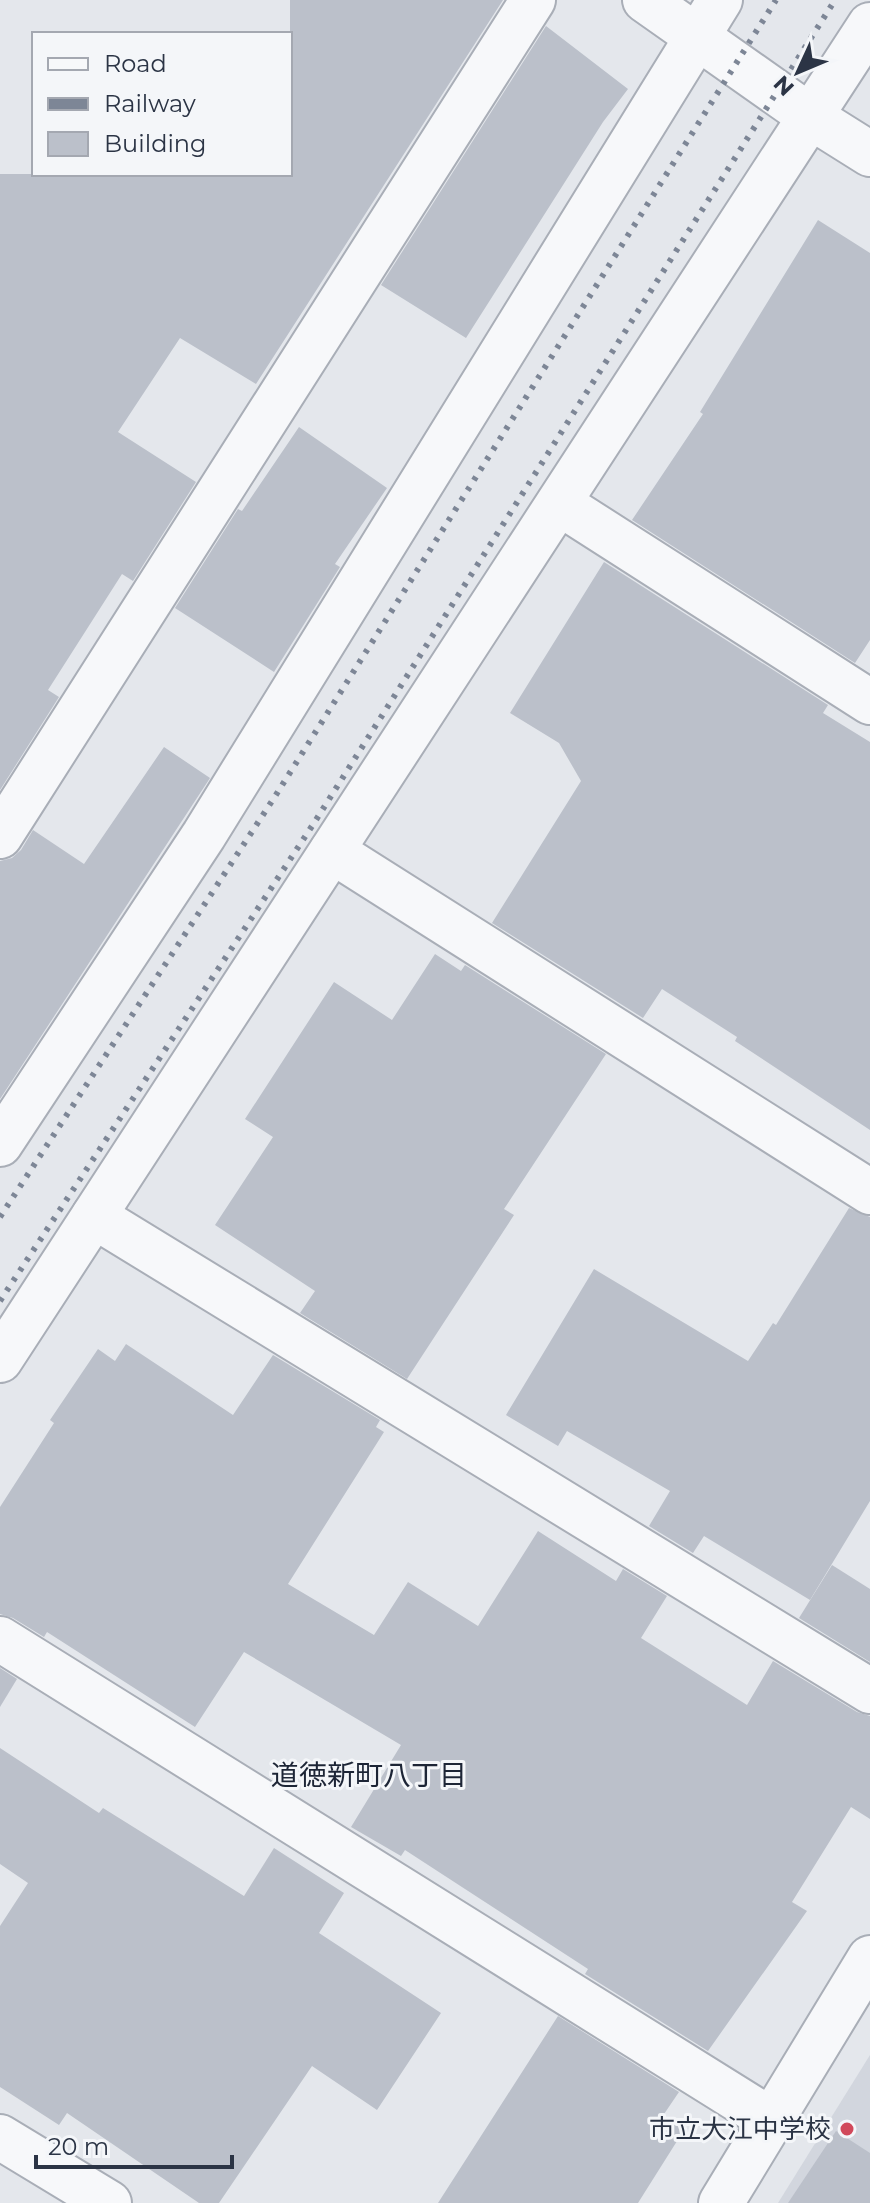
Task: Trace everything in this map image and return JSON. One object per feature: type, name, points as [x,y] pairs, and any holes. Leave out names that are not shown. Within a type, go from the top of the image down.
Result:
[{"type":"street","points":[[0,836],[533,0]]},
{"type":"street","points":[[645,0],[811,117],[870,154]]},
{"type":"street","points":[[0,1144],[204,835],[720,0]]},
{"type":"street","points":[[0,1360],[870,25]]},
{"type":"street","points":[[559,503],[870,702]]},
{"type":"street","points":[[332,851],[870,1192]]},
{"type":"street","points":[[94,1216],[870,1691]]},
{"type":"street","points":[[0,1639],[771,2120]]},
{"type":"street","points":[[721,2203],[870,1958]]},
{"type":"street","points":[[0,2137],[109,2203]]},
{"type":"shaded area","name":"市立大江中学校","points":[[870,2055],[870,2203],[778,2203]]},
{"type":"building","points":[[290,0],[503,0],[256,384],[180,338],[118,432],[196,482],[133,581],[122,574],[48,690],[59,697],[0,790],[0,174],[292,176]]},
{"type":"building","points":[[546,26],[628,89],[603,122],[466,338],[381,285]]},
{"type":"building","points":[[818,220],[870,253],[870,640],[855,663],[632,520],[703,414],[700,412]]},
{"type":"building","points":[[299,427],[387,488],[335,564],[340,567],[274,672],[175,608],[238,509],[242,511]]},
{"type":"building","points":[[604,562],[828,705],[823,713],[870,742],[870,1130],[662,989],[643,1018],[492,923],[581,781],[559,743],[510,713]]},
{"type":"building","points":[[164,747],[210,778],[0,1099],[0,861],[12,858],[21,850],[33,830],[84,864]]},
{"type":"building","points":[[435,954],[461,971],[465,965],[606,1054],[504,1209],[514,1215],[407,1379],[300,1313],[315,1291],[215,1225],[273,1137],[245,1119],[334,982],[392,1020]]},
{"type":"building","points":[[849,1208],[870,1217],[870,1501],[810,1600],[704,1536],[693,1553],[649,1526],[670,1491],[567,1431],[558,1446],[506,1415],[594,1269],[748,1361],[773,1323],[776,1325]]},
{"type":"building","points":[[126,1344],[233,1415],[273,1355],[380,1420],[376,1427],[384,1432],[288,1584],[374,1635],[408,1582],[478,1626],[538,1531],[616,1581],[623,1569],[667,1596],[641,1638],[747,1705],[773,1661],[857,1712],[870,1716],[870,1819],[851,1807],[792,1902],[807,1911],[708,2051],[585,1974],[588,1969],[405,1850],[401,1856],[351,1827],[401,1745],[244,1652],[195,1727],[47,1632],[44,1637],[13,1618],[0,1614],[0,1507],[54,1423],[50,1420],[98,1349],[115,1361]]},
{"type":"building","points":[[832,1565],[870,1589],[870,1662],[799,1618]]},
{"type":"building","points":[[0,1668],[17,1679],[0,1707]]},
{"type":"building","points":[[0,1748],[99,1813],[103,1808],[244,1896],[274,1848],[344,1893],[319,1933],[441,2013],[377,2110],[312,2066],[219,2203],[199,2203],[67,2113],[59,2125],[0,2087],[0,1926],[28,1883],[0,1864]]},
{"type":"building","points":[[558,2016],[679,2092],[662,2117],[684,2130],[638,2203],[438,2203]]},
{"type":"building","points":[[836,2131],[870,2153],[870,2203],[788,2203]]},
{"type":"railway","points":[[0,1217],[274,798],[776,0]]},
{"type":"railway","points":[[0,1301],[314,823],[835,0]]},
{"type":"place","name":"市立大江中学校","points":[[847,2129]]},
{"type":"district","name":"道徳新町八丁目","points":[[369,1775]]}]
